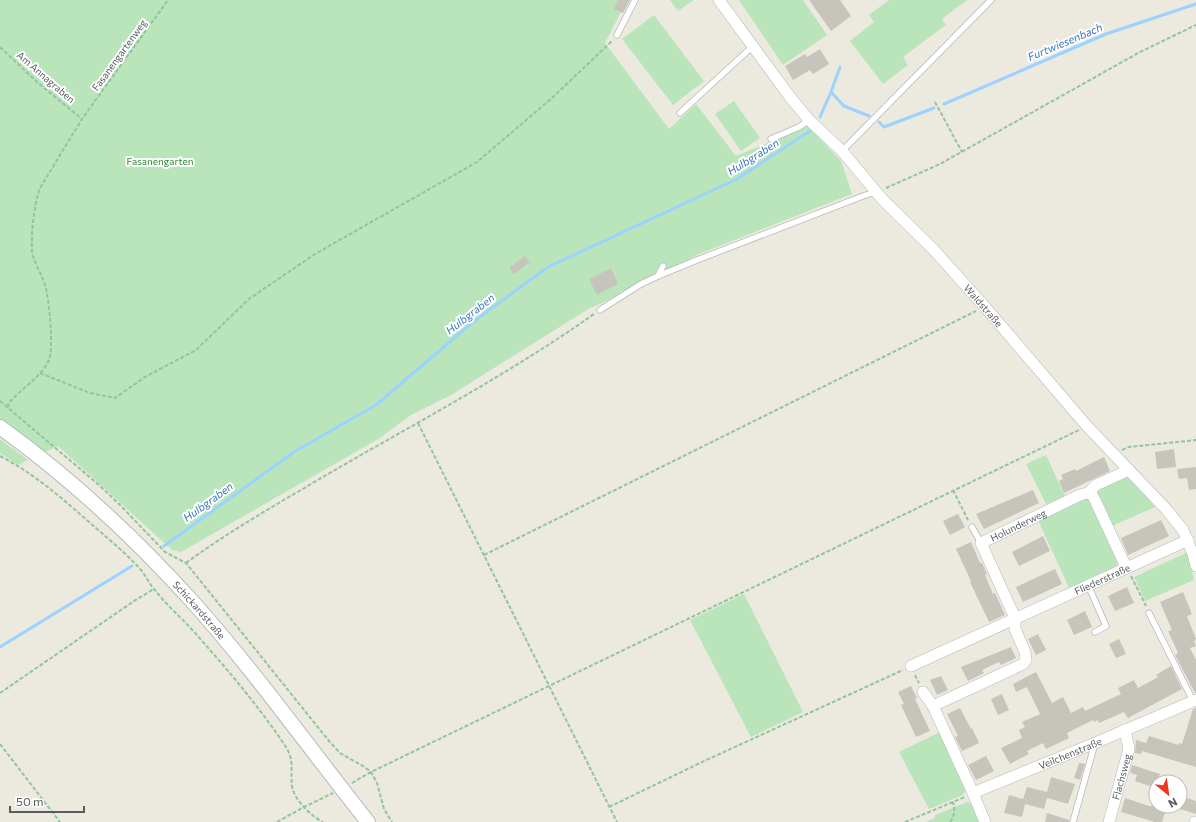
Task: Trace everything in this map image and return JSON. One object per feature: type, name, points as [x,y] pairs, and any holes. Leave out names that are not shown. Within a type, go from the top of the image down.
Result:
[{"type":"street","name":"Waldstraße","points":[[719,0],[790,98],[809,120],[842,151],[875,192],[933,249],[1086,425],[1115,455]]},
{"type":"street","name":"Schickardstraße","points":[[0,427],[89,498],[162,568],[230,646],[368,822]]},
{"type":"street","points":[[1115,455],[1166,509],[1183,530],[1188,540],[1196,566]]},
{"type":"street","name":"Holunderweg","points":[[1015,618],[981,543],[1080,495],[1088,493],[1096,485],[1129,470]]},
{"type":"street","points":[[1088,493],[1092,495],[1095,500],[1126,567]]},
{"type":"street","name":"Fliederstraße","points":[[911,666],[1188,540]]},
{"type":"street","points":[[933,706],[1023,664],[1026,660],[1025,652],[1015,629],[1015,618]]},
{"type":"street","points":[[923,692],[933,706],[985,822]]},
{"type":"street","name":"Veilchenstraße","points":[[973,793],[1195,700]]},
{"type":"street","name":"Flachsweg","points":[[1109,822],[1129,749],[1125,730]]},
{"type":"lane","points":[[618,35],[635,0]]},
{"type":"lane","points":[[842,151],[991,0]]},
{"type":"lane","points":[[680,113],[753,46]]},
{"type":"lane","points":[[771,139],[799,127],[809,120]]},
{"type":"lane","points":[[600,310],[641,284],[658,276],[875,192]]},
{"type":"lane","points":[[658,276],[663,266]]},
{"type":"lane","points":[[972,527],[981,543]]},
{"type":"lane","points":[[1088,585],[1106,626],[1095,632]]},
{"type":"lane","points":[[1149,613],[1195,700]]},
{"type":"lane","points":[[1073,822],[1095,743]]},
{"type":"path","name":"Fasanengartenweg","points":[[9,407],[8,404],[16,394],[30,384],[50,360],[52,334],[46,286],[32,252],[36,200],[40,188],[82,119],[168,0]]},
{"type":"path","points":[[875,192],[940,164],[1140,52],[1196,25]]},
{"type":"path","points":[[40,373],[90,393],[115,398],[145,377],[196,350],[249,299],[315,254],[477,162],[552,98],[618,35]]},
{"type":"path","name":"Am Annagraben","points":[[0,46],[37,82],[82,119]]},
{"type":"path","points":[[935,102],[962,152]]},
{"type":"path","points":[[484,555],[985,307]]},
{"type":"path","points":[[186,564],[203,551],[260,514],[519,365],[600,310]]},
{"type":"path","points":[[0,401],[9,407],[15,414],[99,485],[165,552],[186,564],[329,741],[340,753],[371,772],[377,782],[384,809],[392,822]]},
{"type":"path","points":[[418,423],[617,822]]},
{"type":"path","points":[[277,822],[371,772],[1073,433],[1086,425]]},
{"type":"path","points":[[1115,455],[1121,450],[1130,447],[1196,440]]},
{"type":"path","points":[[0,456],[18,465],[38,479],[134,563],[146,576],[154,589],[213,653],[261,712],[283,742],[292,763],[292,787],[294,794],[304,807],[323,822]]},
{"type":"path","points":[[953,490],[972,527]]},
{"type":"path","points":[[1126,567],[1149,613]]},
{"type":"path","points":[[0,693],[137,599],[154,589]]},
{"type":"path","points":[[609,807],[700,763],[911,666],[923,692]]},
{"type":"path","points":[[0,744],[60,822]]},
{"type":"path","points":[[905,822],[973,793]]},
{"type":"path","points":[[950,822],[954,816],[953,802]]},
{"type":"green space","name":"Fasanengarten","points":[[0,0],[627,0],[605,43],[669,129],[696,104],[736,156],[808,126],[841,161],[852,194],[699,254],[590,308],[451,395],[411,415],[380,438],[181,552],[172,550],[58,446],[43,453],[0,423]]},
{"type":"green space","points":[[670,0],[694,0],[678,11]]},
{"type":"green space","points":[[739,0],[803,0],[827,35],[783,65]]},
{"type":"green space","points":[[889,0],[967,0],[942,19],[946,25],[903,57],[908,65],[883,84],[850,41],[874,22],[869,15]]},
{"type":"green space","points":[[654,15],[704,81],[673,105],[622,39]]},
{"type":"green space","points":[[734,101],[760,138],[741,151],[715,114]]},
{"type":"green space","points":[[0,439],[28,460],[18,465],[0,453]]},
{"type":"green space","points":[[1046,455],[1065,496],[1046,504],[1026,464]]},
{"type":"green space","points":[[1127,474],[1155,507],[1112,526],[1095,492],[1097,488]]},
{"type":"green space","points":[[1082,499],[1090,500],[1118,562],[1115,568],[1070,590],[1037,518]]},
{"type":"green space","points":[[1188,552],[1194,580],[1145,601],[1134,577]]},
{"type":"green space","points":[[744,594],[803,712],[751,737],[690,620]]},
{"type":"green space","points":[[940,732],[966,788],[963,795],[929,809],[899,752]]},
{"type":"green space","points":[[967,802],[972,804],[980,822],[926,822],[935,818],[935,815]]},
{"type":"building","points":[[618,0],[630,0],[623,13],[614,9]]},
{"type":"building","points":[[809,0],[840,0],[851,16],[831,31]]},
{"type":"building","points":[[820,49],[829,64],[813,74],[810,70],[793,80],[785,66],[805,54],[807,57]]},
{"type":"building","points":[[525,256],[530,262],[514,274],[509,268]]},
{"type":"building","points":[[611,268],[618,284],[597,295],[589,279]]},
{"type":"building","points":[[1174,449],[1176,467],[1157,469],[1155,452]]},
{"type":"building","points":[[1104,457],[1110,471],[1064,493],[1059,481],[1063,479],[1061,475],[1075,469],[1076,471]]},
{"type":"building","points":[[1196,467],[1196,489],[1189,490],[1187,478],[1179,479],[1177,469]]},
{"type":"building","points":[[1033,490],[1039,503],[984,529],[976,514]]},
{"type":"building","points":[[958,514],[965,527],[950,535],[943,521]]},
{"type":"building","points":[[1161,520],[1169,536],[1128,555],[1121,538]]},
{"type":"building","points":[[1043,536],[1050,551],[1019,566],[1012,552]]},
{"type":"building","points":[[971,542],[980,563],[982,563],[987,574],[985,575],[993,594],[995,593],[1005,615],[989,622],[956,549]]},
{"type":"building","points":[[1055,569],[1062,584],[1023,602],[1016,587]]},
{"type":"building","points":[[1127,587],[1134,603],[1115,611],[1108,596]]},
{"type":"building","points":[[1183,592],[1192,614],[1187,616],[1196,639],[1194,641],[1196,646],[1190,648],[1196,660],[1196,693],[1175,655],[1178,653],[1168,631],[1172,630],[1160,602]]},
{"type":"building","points":[[1085,611],[1092,627],[1074,635],[1067,620]]},
{"type":"building","points":[[1038,634],[1046,650],[1036,655],[1028,639]]},
{"type":"building","points":[[1119,639],[1126,654],[1116,658],[1109,644]]},
{"type":"building","points":[[1011,647],[1016,658],[1001,665],[999,662],[982,670],[984,673],[968,681],[961,667]]},
{"type":"building","points":[[1171,666],[1182,689],[1128,718],[1124,712],[1099,723],[1098,720],[1094,722],[1093,720],[1067,733],[1069,738],[1046,749],[1043,743],[1027,751],[1029,754],[1010,764],[1001,748],[1022,738],[1019,730],[1025,727],[1022,722],[1040,714],[1027,687],[1016,692],[1013,684],[1036,672],[1052,703],[1063,697],[1071,713],[1083,707],[1085,711],[1121,694],[1118,688],[1134,680],[1138,688],[1158,677],[1156,675]]},
{"type":"building","points":[[941,676],[948,690],[937,695],[930,680]]},
{"type":"building","points":[[911,686],[917,698],[915,699],[930,731],[916,737],[901,705],[904,704],[898,692]]},
{"type":"building","points":[[1002,694],[1009,710],[998,715],[991,699]]},
{"type":"building","points":[[960,708],[979,743],[962,751],[955,737],[958,736],[947,714]]},
{"type":"building","points":[[1196,708],[1196,767],[1142,751],[1141,754],[1135,753],[1136,740],[1146,743],[1149,736],[1179,745],[1179,743],[1182,744],[1193,709]]},
{"type":"building","points":[[986,756],[994,771],[976,780],[968,765]]},
{"type":"building","points":[[1079,763],[1085,764],[1080,780],[1074,778]]},
{"type":"building","points":[[1132,765],[1160,774],[1148,774],[1148,786],[1135,781],[1137,775],[1130,773]]},
{"type":"building","points":[[1051,777],[1075,784],[1068,804],[1047,798],[1044,809],[1025,804],[1022,817],[1004,813],[1009,795],[1023,799],[1027,787],[1047,792]]},
{"type":"building","points":[[1125,798],[1148,806],[1148,814],[1164,814],[1162,822],[1155,822],[1121,812]]},
{"type":"building","points":[[1188,798],[1196,801],[1196,814],[1188,812]]},
{"type":"building","points":[[1047,813],[1069,820],[1069,822],[1045,822]]},
{"type":"waterway","name":"Furtwiesenbach","points":[[944,104],[1106,34],[1196,4]]},
{"type":"waterway","name":"Furtwiesenbach","points":[[820,117],[840,67]]},
{"type":"waterway","name":"Furtwiesenbach","points":[[831,92],[844,106],[869,116]]},
{"type":"waterway","name":"Furtwiesenbach","points":[[879,122],[884,127],[934,108]]},
{"type":"waterway","name":"Hulbgraben","points":[[164,546],[294,452],[376,405],[473,322],[548,267],[737,179],[810,131]]},
{"type":"waterway","name":"Hulbgraben","points":[[0,647],[132,566]]}]
